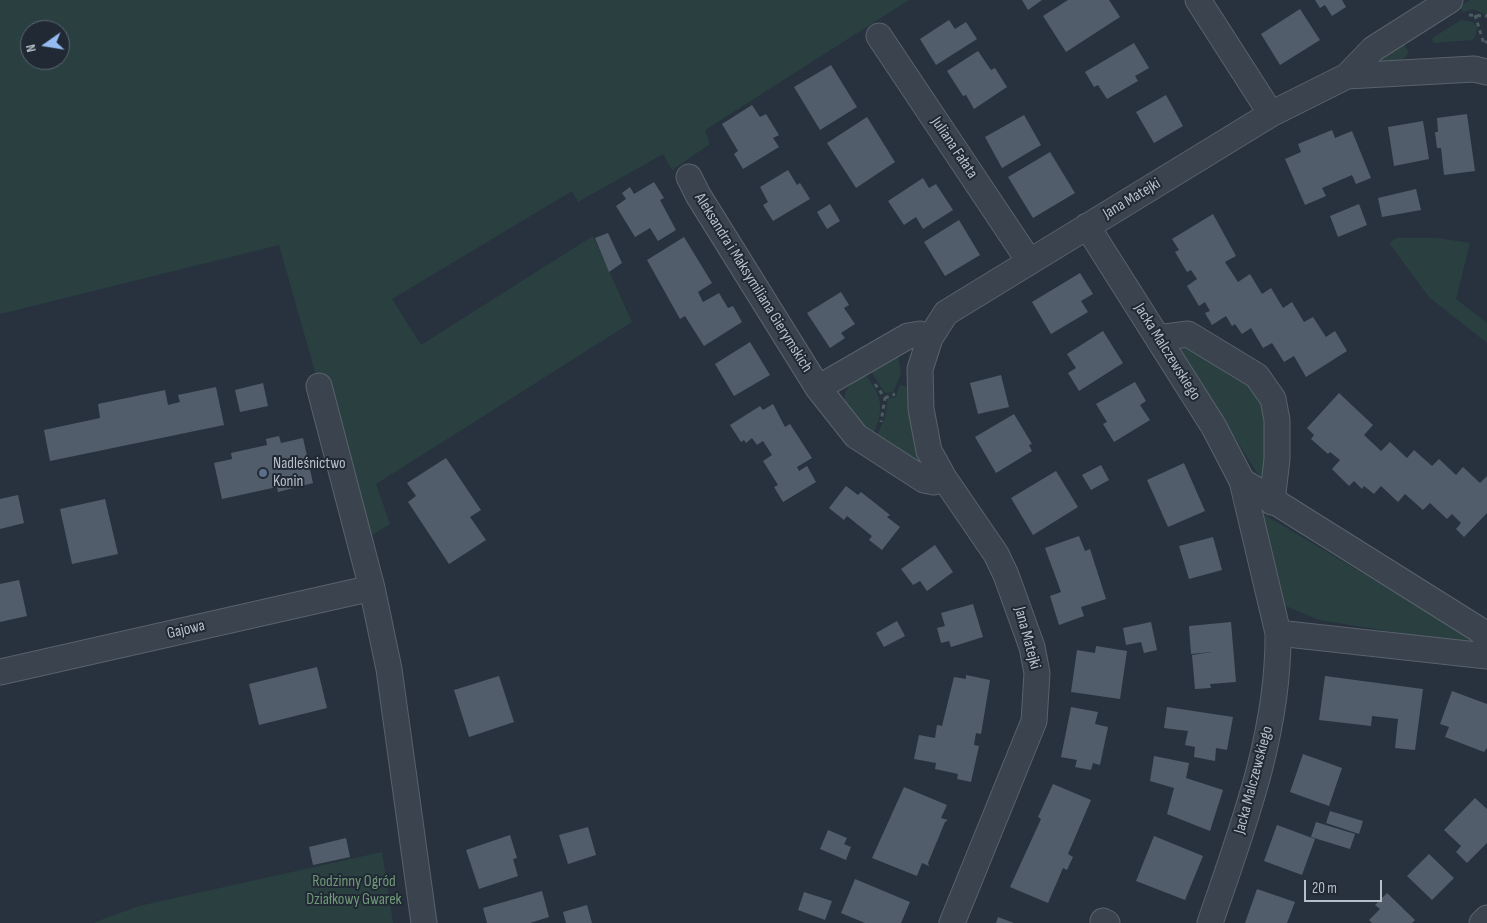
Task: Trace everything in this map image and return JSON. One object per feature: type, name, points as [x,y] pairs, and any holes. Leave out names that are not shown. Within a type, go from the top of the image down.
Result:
[{"type":"street","points":[[1198,0],[1271,114]]},
{"type":"street","name":"Jana Matejki","points":[[952,923],[1034,721],[1037,673],[1032,647],[1006,575],[980,529],[944,478],[929,451],[921,409],[920,369],[930,338],[946,313],[1271,114],[1347,76],[1373,49],[1450,0]]},
{"type":"street","name":"Juliana Fałata","points":[[879,36],[1029,261]]},
{"type":"street","name":"Jana Matejki","points":[[1347,76],[1474,70],[1487,72]]},
{"type":"street","name":"Aleksandra i Maksymiliana Gierymskich","points":[[689,177],[698,195],[818,388]]},
{"type":"street","name":"Jacka Malczewskiego","points":[[1087,226],[1214,427],[1242,481],[1278,633],[1278,655],[1269,728],[1256,788],[1210,923]]},
{"type":"street","points":[[930,338],[920,334],[908,336],[818,388],[856,436],[924,480],[934,482],[944,478]]},
{"type":"street","points":[[1158,338],[1188,334],[1257,376],[1273,399],[1277,420],[1277,459],[1272,502]]},
{"type":"street","points":[[319,386],[372,588],[389,669],[424,923]]},
{"type":"street","name":"Jacka Malczewskiego","points":[[1242,481],[1272,502],[1478,629],[1487,637]]},
{"type":"street","name":"Gajowa","points":[[0,672],[372,588]]},
{"type":"street","points":[[1278,633],[1487,656]]},
{"type":"street","points":[[1482,923],[1487,918]]},
{"type":"path","points":[[1475,15],[1484,44],[1487,41]]},
{"type":"path","points":[[872,379],[885,398],[883,418],[879,427]]},
{"type":"green space","points":[[0,0],[909,0],[705,130],[710,144],[672,170],[663,154],[578,202],[572,191],[392,299],[421,345],[593,236],[632,322],[376,484],[390,524],[370,536],[355,512],[279,245],[0,314]]},
{"type":"green space","points":[[1470,0],[1487,0],[1487,15],[1473,9],[1463,12],[1459,7]]},
{"type":"green space","points":[[1461,20],[1472,22],[1477,27],[1475,37],[1472,40],[1434,43],[1432,40],[1434,37]]},
{"type":"green space","points":[[1402,41],[1409,53],[1397,65],[1375,69],[1376,57]]},
{"type":"green space","points":[[1397,238],[1437,238],[1470,243],[1456,299],[1487,323],[1487,343],[1429,297],[1389,243]]},
{"type":"green space","points":[[1187,348],[1237,377],[1259,394],[1264,403],[1268,425],[1263,482],[1178,349]]},
{"type":"green space","points":[[898,354],[901,374],[893,392],[885,393],[870,370]]},
{"type":"green space","points":[[865,373],[880,403],[879,417],[873,435],[850,411],[845,397],[847,390],[853,382]]},
{"type":"green space","points":[[900,385],[907,387],[910,415],[922,463],[920,466],[876,438],[885,417],[888,399],[896,397]]},
{"type":"green space","points":[[1260,512],[1473,639],[1475,645],[1319,620],[1286,606],[1274,593]]},
{"type":"green space","name":"Rodzinny Ogród Działkowy Gwarek","points":[[382,852],[393,923],[93,923],[139,906]]},
{"type":"building","points":[[1022,0],[1042,0],[1028,10]]},
{"type":"building","points":[[1068,0],[1109,0],[1120,17],[1066,52],[1043,16]]},
{"type":"building","points":[[1315,0],[1342,0],[1346,7],[1332,16],[1325,5],[1320,8]]},
{"type":"building","points":[[1300,9],[1320,40],[1280,65],[1261,34]]},
{"type":"building","points":[[949,20],[955,29],[966,22],[977,39],[936,65],[920,39]]},
{"type":"building","points":[[1134,43],[1149,68],[1135,76],[1138,81],[1107,99],[1098,85],[1094,87],[1085,72]]},
{"type":"building","points":[[978,51],[991,70],[995,68],[1007,87],[974,109],[966,95],[963,96],[947,71]]},
{"type":"building","points":[[831,65],[857,107],[820,130],[794,87]]},
{"type":"building","points":[[1166,95],[1183,126],[1154,143],[1136,112]]},
{"type":"building","points":[[752,105],[760,117],[766,114],[779,135],[773,138],[779,147],[743,169],[734,154],[738,151],[722,124]]},
{"type":"building","points":[[1467,114],[1475,171],[1444,175],[1441,148],[1437,148],[1435,132],[1438,132],[1437,118]]},
{"type":"building","points":[[1024,115],[1041,145],[1002,168],[985,137]]},
{"type":"building","points":[[867,117],[895,162],[856,188],[827,143]]},
{"type":"building","points":[[1423,121],[1429,159],[1394,166],[1388,127]]},
{"type":"building","points":[[1332,130],[1335,138],[1352,131],[1371,178],[1356,184],[1352,175],[1322,188],[1326,196],[1305,205],[1285,159],[1301,152],[1298,144]]},
{"type":"building","points":[[1050,152],[1075,193],[1033,218],[1008,177]]},
{"type":"building","points":[[788,170],[797,185],[800,183],[810,199],[773,221],[763,205],[768,202],[760,187]]},
{"type":"building","points":[[923,178],[929,188],[936,184],[953,210],[923,229],[916,217],[904,225],[888,201]]},
{"type":"building","points":[[654,182],[664,198],[660,200],[676,230],[658,241],[650,228],[635,237],[616,206],[626,199],[622,193],[630,187],[634,194]]},
{"type":"building","points":[[1416,189],[1421,210],[1382,217],[1378,198]]},
{"type":"building","points":[[830,204],[840,221],[827,229],[817,212]]},
{"type":"building","points":[[1359,204],[1367,225],[1338,237],[1330,216]]},
{"type":"building","points":[[1213,214],[1236,256],[1225,262],[1238,282],[1250,274],[1262,294],[1271,288],[1283,308],[1292,302],[1304,322],[1313,317],[1326,337],[1335,331],[1347,351],[1306,377],[1294,356],[1284,362],[1272,343],[1263,348],[1251,328],[1242,334],[1235,324],[1232,326],[1226,316],[1212,325],[1205,313],[1210,311],[1205,302],[1199,306],[1187,286],[1197,279],[1191,270],[1187,272],[1175,252],[1179,250],[1172,239]]},
{"type":"building","points":[[959,220],[980,255],[945,276],[924,242]]},
{"type":"building","points":[[608,233],[622,263],[609,272],[595,238]]},
{"type":"building","points":[[684,237],[712,283],[698,292],[703,302],[719,293],[728,308],[733,306],[742,322],[704,346],[685,316],[680,319],[647,260]]},
{"type":"building","points":[[1080,273],[1093,294],[1081,301],[1088,312],[1051,334],[1032,302]]},
{"type":"building","points":[[841,292],[849,305],[844,308],[855,324],[841,333],[845,338],[830,348],[807,313]]},
{"type":"building","points":[[1103,331],[1123,363],[1079,391],[1068,373],[1076,368],[1067,354]]},
{"type":"building","points":[[750,342],[770,375],[734,396],[715,364]]},
{"type":"building","points":[[1001,375],[1009,407],[978,414],[970,383]]},
{"type":"building","points":[[1135,382],[1146,401],[1140,405],[1150,420],[1114,442],[1103,424],[1107,422],[1096,404]]},
{"type":"building","points":[[263,383],[268,406],[240,412],[235,390]]},
{"type":"building","points":[[216,387],[224,425],[50,461],[44,430],[100,418],[98,404],[165,390],[168,405],[180,402],[178,395]]},
{"type":"building","points":[[1339,393],[1373,425],[1364,435],[1381,451],[1390,442],[1407,458],[1414,450],[1432,466],[1439,459],[1456,475],[1463,467],[1480,483],[1487,476],[1487,513],[1464,537],[1456,529],[1461,523],[1452,514],[1447,519],[1430,503],[1423,510],[1405,494],[1398,502],[1381,486],[1374,494],[1364,486],[1362,489],[1354,481],[1349,486],[1332,469],[1340,460],[1330,452],[1328,454],[1311,439],[1314,435],[1307,428]]},
{"type":"building","points":[[773,404],[785,427],[790,424],[812,458],[797,467],[799,471],[807,466],[816,482],[783,502],[774,487],[778,485],[763,461],[772,455],[763,441],[757,445],[752,438],[746,443],[744,440],[741,442],[730,425],[760,406],[763,410]]},
{"type":"building","points":[[1014,414],[1032,444],[1029,445],[1032,451],[996,473],[975,437]]},
{"type":"building","name":"Nadleśnictwo Konin","points":[[279,436],[281,443],[303,438],[313,483],[278,492],[277,487],[222,499],[214,463],[232,459],[231,453],[267,445],[266,439]]},
{"type":"building","points":[[446,458],[481,510],[470,517],[486,540],[449,564],[408,502],[416,496],[407,483]]},
{"type":"building","points":[[1184,463],[1205,511],[1168,527],[1147,480]]},
{"type":"building","points":[[1101,465],[1109,480],[1091,490],[1082,475]]},
{"type":"building","points":[[1056,471],[1078,507],[1033,535],[1011,498]]},
{"type":"building","points":[[846,486],[858,495],[861,492],[890,515],[887,517],[900,527],[882,550],[869,540],[872,536],[847,516],[844,520],[829,508]]},
{"type":"building","points":[[18,495],[24,523],[0,529],[0,499]]},
{"type":"building","points":[[105,499],[118,554],[72,564],[60,509]]},
{"type":"building","points":[[1079,536],[1085,551],[1090,549],[1106,599],[1081,607],[1084,616],[1059,625],[1050,596],[1061,592],[1045,548]]},
{"type":"building","points":[[1213,537],[1222,570],[1189,579],[1179,546]]},
{"type":"building","points":[[935,545],[953,572],[927,591],[920,581],[913,585],[901,569]]},
{"type":"building","points":[[19,580],[27,616],[0,622],[0,584]]},
{"type":"building","points":[[973,604],[983,637],[951,647],[949,641],[941,643],[937,628],[945,626],[941,613]]},
{"type":"building","points":[[897,621],[905,636],[884,647],[876,633]]},
{"type":"building","points":[[1151,622],[1157,650],[1144,653],[1141,642],[1126,645],[1123,628]]},
{"type":"building","points":[[1231,622],[1236,682],[1210,684],[1211,688],[1195,689],[1192,655],[1212,652],[1191,654],[1189,626]]},
{"type":"building","points":[[1096,646],[1127,651],[1120,699],[1071,692],[1077,650],[1095,653]]},
{"type":"building","points":[[317,667],[327,708],[259,725],[249,684]]},
{"type":"building","points":[[966,675],[990,680],[981,734],[976,733],[974,745],[979,746],[971,782],[957,779],[958,774],[935,769],[936,763],[914,759],[919,735],[935,738],[937,725],[942,726],[954,677],[966,679]]},
{"type":"building","points":[[499,676],[514,722],[469,737],[454,690]]},
{"type":"building","points":[[1325,676],[1423,689],[1415,750],[1395,748],[1398,719],[1372,716],[1371,726],[1319,720]]},
{"type":"building","points":[[1452,691],[1487,704],[1487,748],[1484,752],[1445,737],[1449,727],[1440,724]]},
{"type":"building","points":[[1071,707],[1098,712],[1095,724],[1108,727],[1100,765],[1093,763],[1091,770],[1075,767],[1077,760],[1061,757]]},
{"type":"building","points":[[1167,707],[1233,717],[1227,750],[1216,748],[1215,761],[1194,757],[1195,747],[1185,745],[1188,731],[1164,728]]},
{"type":"building","points":[[1303,754],[1342,768],[1329,806],[1290,792]]},
{"type":"building","points":[[1154,756],[1189,763],[1186,778],[1223,790],[1210,831],[1167,814],[1174,788],[1150,781]]},
{"type":"building","points":[[1053,784],[1091,800],[1068,854],[1073,857],[1067,870],[1063,868],[1048,903],[1010,887],[1041,819],[1038,817]]},
{"type":"building","points":[[904,787],[947,805],[941,818],[948,820],[945,822],[928,863],[929,866],[922,863],[917,876],[872,858]]},
{"type":"building","points":[[1475,798],[1487,809],[1487,843],[1467,863],[1456,852],[1461,846],[1444,830]]},
{"type":"building","points":[[1330,811],[1363,821],[1359,834],[1326,823]]},
{"type":"building","points":[[1316,822],[1355,834],[1350,849],[1311,837]]},
{"type":"building","points":[[1277,825],[1315,839],[1302,875],[1264,861]]},
{"type":"building","points":[[588,827],[596,855],[568,864],[559,835]]},
{"type":"building","points":[[828,830],[847,838],[844,844],[851,847],[846,860],[820,849]]},
{"type":"building","points":[[510,835],[517,858],[513,859],[518,876],[479,889],[466,850]]},
{"type":"building","points":[[1154,836],[1203,856],[1185,900],[1136,881]]},
{"type":"building","points":[[346,838],[350,857],[313,865],[309,847]]},
{"type":"building","points":[[1429,854],[1454,878],[1432,900],[1407,876]]},
{"type":"building","points":[[855,879],[910,902],[901,923],[865,923],[841,913]]},
{"type":"building","points":[[1257,889],[1295,902],[1287,923],[1245,923]]},
{"type":"building","points":[[542,891],[549,917],[530,923],[487,923],[483,908]]},
{"type":"building","points":[[804,892],[832,901],[825,920],[798,910]]},
{"type":"building","points":[[1387,893],[1415,920],[1412,923],[1372,923],[1369,920],[1380,909],[1375,905]]},
{"type":"building","points":[[587,905],[592,923],[566,923],[563,912]]},
{"type":"building","points":[[998,917],[1014,923],[996,923]]},
{"type":"place","name":"Nadleśnictwo Konin","points":[[263,473]]}]
